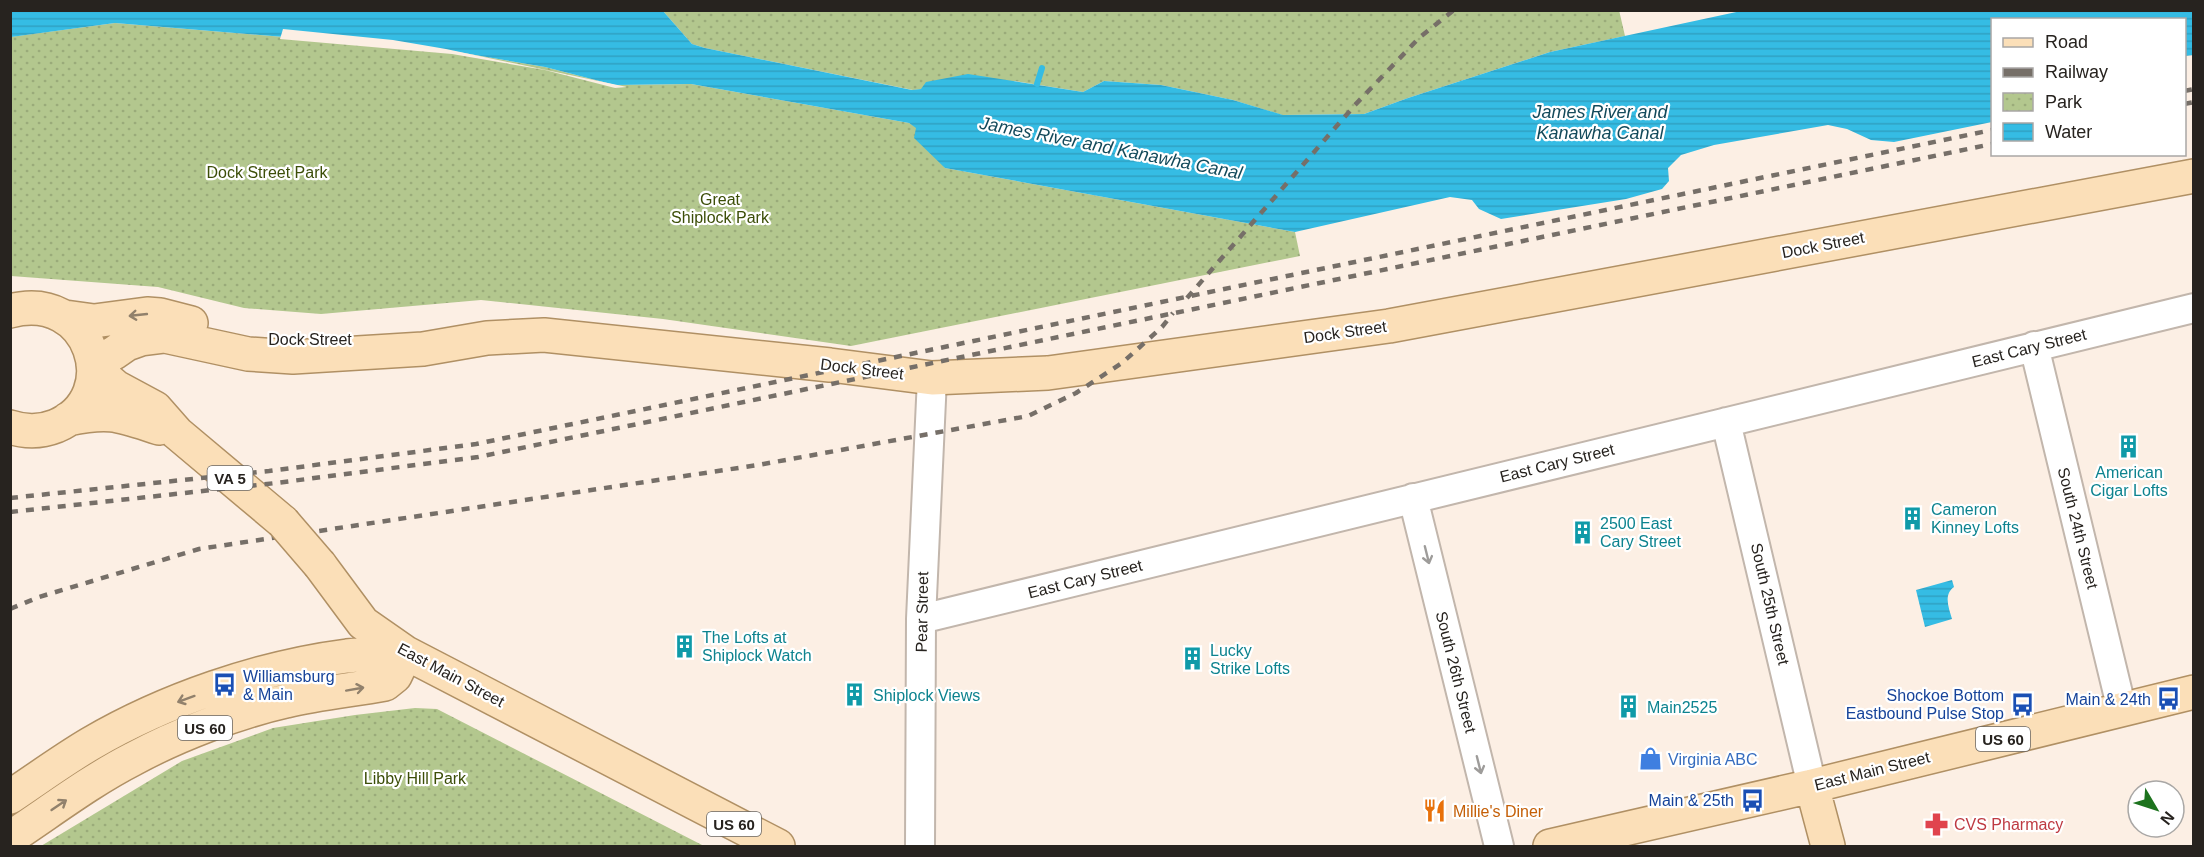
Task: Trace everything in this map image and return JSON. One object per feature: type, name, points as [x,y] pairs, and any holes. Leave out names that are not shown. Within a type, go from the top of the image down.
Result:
[{"type":"main road","name":"Dock Street","points":[[93,366],[127,344],[153,337],[178,337],[248,354],[293,357],[423,349],[520,335],[566,337],[932,378],[1048,373],[1389,326],[2193,176]]},
{"type":"main road","name":"Dock Street","points":[[10,311],[39,308],[65,317],[94,321],[147,314],[160,315],[214,331],[271,341],[314,342],[424,335],[487,338]]},
{"type":"main road","points":[[65,317],[83,334],[93,366],[89,391],[84,402],[68,419]]},
{"type":"main road","name":"East Main Street","points":[[93,366],[116,387],[155,408],[177,433],[283,522],[320,565],[363,622],[406,653],[778,846]]},
{"type":"main road","name":"East Main Street","points":[[68,419],[93,414],[118,414],[177,433]]},
{"type":"main road","name":"VA 5","points":[[10,427],[30,431],[38,430],[54,427],[68,419]]},
{"type":"main road","name":"US 60","points":[[10,797],[89,745],[123,727],[156,711],[225,685],[347,656],[406,653],[395,676],[385,684],[269,705],[155,748],[107,774],[10,838]]},
{"type":"main road","name":"East Main Street","points":[[1550,846],[1812,786],[2193,692]]},
{"type":"main road","points":[[1812,786],[1828,846]]},
{"type":"street","name":"East Cary Street","points":[[921,619],[2193,308]]},
{"type":"street","name":"South 24th Street","points":[[2034,346],[2122,710]]},
{"type":"street","name":"Pear Street","points":[[920,846],[921,619],[932,378]]},
{"type":"street","name":"South 25th Street","points":[[1726,422],[1812,786]]},
{"type":"street","name":"South 26th Street","points":[[1413,498],[1499,846]]},
{"type":"green space","points":[[1619,10],[1625,36],[1550,52],[1364,114],[1282,115],[1233,100],[1161,85],[1104,81],[1083,92],[1015,81],[913,90],[692,44],[663,11]]},
{"type":"green space","points":[[115,23],[452,51],[545,67],[615,85],[691,84],[909,123],[916,127],[945,168],[1295,232],[1300,256],[851,346],[663,319],[481,300],[321,314],[244,308],[158,287],[11,276],[10,37]]},
{"type":"green space","name":"Libby Hill Park","points":[[415,708],[437,709],[704,846],[41,846],[182,761],[273,728]]},
{"type":"water","name":"James River and Kanawha Canal","points":[[10,11],[663,11],[692,44],[912,90],[921,89],[926,82],[968,74],[1083,92],[1104,81],[1161,85],[1233,100],[1283,115],[1364,114],[1550,52],[1741,11],[2193,11],[2194,55],[2186,56],[2186,18],[1991,18],[1991,122],[1894,142],[1871,140],[1847,129],[1828,125],[1714,145],[1681,155],[1668,168],[1669,181],[1662,189],[1626,199],[1501,219],[1479,209],[1472,200],[1450,197],[1295,232],[945,168],[914,138],[916,128],[909,123],[691,84],[615,85],[545,67],[452,51],[115,23],[11,37]]},
{"type":"water","points":[[1952,580],[1954,587],[1949,594],[1948,606],[1952,619],[1925,627],[1916,590]]},
{"type":"pier","points":[[283,29],[393,40],[446,49],[627,87],[615,88],[545,70],[452,54],[280,39]]},
{"type":"waterway","points":[[1037,84],[1042,68]]},
{"type":"railway","points":[[1187,298],[1355,105],[1419,38],[1454,10]]},
{"type":"railway","points":[[2186,91],[2194,89]]},
{"type":"railway","points":[[2186,104],[2194,102]]},
{"type":"railway","points":[[10,498],[269,471],[476,444],[1991,130]]},
{"type":"railway","points":[[10,512],[276,483],[478,457],[1991,144]]},
{"type":"railway","points":[[10,609],[39,597],[199,549],[758,465],[1028,416],[1076,393],[1122,363],[1162,327],[1173,313]]},
{"type":"place","name":"American Cigar Lofts","points":[[2129,447]]},
{"type":"place","name":"Cameron Kinney Lofts","points":[[1913,518]]},
{"type":"place","name":"2500 East Cary Street","points":[[1582,532]]},
{"type":"place","name":"The Lofts at Shiplock Watch","points":[[684,646]]},
{"type":"place","name":"Lucky Strike Lofts","points":[[1192,659]]},
{"type":"place","name":"Williamsburg & Main","points":[[225,685]]},
{"type":"place","name":"Shiplock Views","points":[[855,695]]},
{"type":"place","name":"Main & 24th","points":[[2169,699]]},
{"type":"place","name":"Shockoe Bottom Eastbound Pulse Stop","points":[[2022,704]]},
{"type":"place","name":"Main2525","points":[[1629,707]]},
{"type":"place","name":"Virginia ABC","points":[[1650,759]]},
{"type":"place","name":"Main & 25th","points":[[1752,800]]},
{"type":"place","name":"Millie's Diner","points":[[1435,811]]},
{"type":"place","name":"CVS Pharmacy","points":[[1936,824]]},
{"type":"park label","name":"Dock Street Park","points":[[267,172]]},
{"type":"park label","name":"Great Shiplock Park","points":[[720,208]]}]
